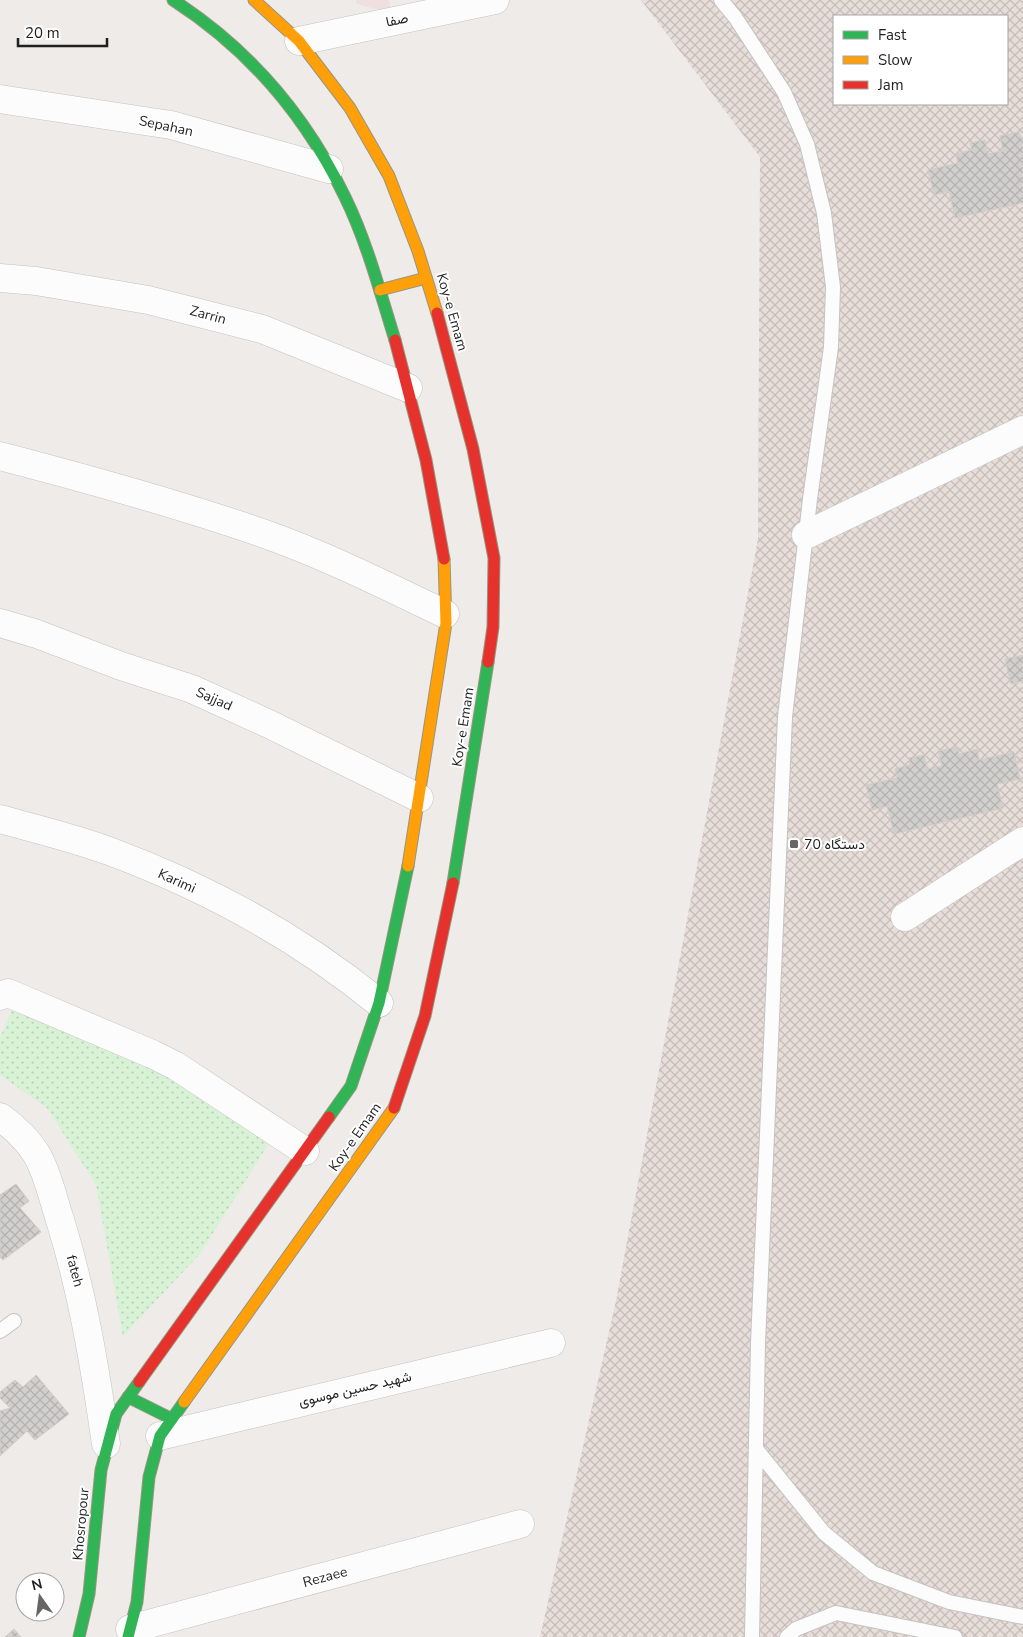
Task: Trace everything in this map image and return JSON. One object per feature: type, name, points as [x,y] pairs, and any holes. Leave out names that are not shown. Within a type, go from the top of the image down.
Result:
[{"type":"street","points":[[129,1633],[137,1602],[149,1477],[166,1427],[128,1397],[351,1086],[379,1003],[412,846],[445,614],[445,562],[426,460],[380,290],[345,197],[310,135],[263,73],[204,20],[173,0]]},
{"type":"street","name":"Koy-e Emam","points":[[166,1427],[394,1108],[425,1016],[461,845],[494,627],[494,568],[473,450],[446,344],[418,250],[388,176],[350,108],[299,41],[254,0]]},
{"type":"street","name":"صفا","points":[[299,41],[495,0]]},
{"type":"street","name":"Sepahan","points":[[0,99],[171,125],[329,169]]},
{"type":"street","name":"Zarrin","points":[[0,278],[148,300],[262,329],[408,388]]},
{"type":"street","points":[[380,290],[426,278]]},
{"type":"street","points":[[806,535],[1023,430]]},
{"type":"street","points":[[0,456],[168,502],[263,533],[352,569],[445,614]]},
{"type":"street","name":"Sajjad","points":[[0,623],[37,634],[121,666],[192,689],[269,724],[419,798]]},
{"type":"street","name":"Karimi","points":[[0,819],[108,851],[196,888],[283,934],[341,972],[379,1003]]},
{"type":"street","points":[[905,917],[1023,841]]},
{"type":"street","points":[[0,996],[8,993],[176,1066],[305,1151]]},
{"type":"street","name":"fateh","points":[[0,1117],[14,1127],[37,1155],[55,1205],[78,1282],[91,1343],[106,1444]]},
{"type":"street","name":"شهید حسین موسوی","points":[[166,1427],[551,1343]]},
{"type":"street","name":"Khosropour","points":[[79,1637],[89,1594],[101,1470],[106,1444],[116,1414],[128,1397]]},
{"type":"street","name":"Rezaee","points":[[129,1633],[520,1524]]},
{"type":"lane","points":[[721,0],[735,17],[784,92],[807,144],[824,213],[834,288],[831,347],[806,535],[785,717],[758,1333],[752,1637]]},
{"type":"lane","points":[[0,1331],[14,1321]]},
{"type":"lane","points":[[756,1449],[824,1533],[873,1573],[949,1602],[1023,1617]]},
{"type":"lane","points":[[788,1637],[796,1629],[836,1613],[955,1637]]},
{"type":"shaded area","points":[[356,0],[389,0],[391,13],[357,4]]},
{"type":"shaded area","points":[[641,0],[1023,0],[1023,1637],[540,1637],[616,1301],[758,539],[760,157]]},
{"type":"green space","points":[[16,1000],[164,1065],[271,1140],[200,1254],[123,1336],[96,1185],[47,1108],[0,1075],[0,1038]]},
{"type":"building","points":[[1019,132],[1021,138],[1023,138],[1023,203],[955,218],[949,191],[934,195],[928,170],[958,163],[956,154],[972,150],[970,143],[985,140],[988,154],[1003,151],[1000,136]]},
{"type":"building","points":[[1023,655],[1023,681],[1011,684],[1005,659]]},
{"type":"building","points":[[957,747],[959,754],[977,749],[979,760],[1014,752],[1020,779],[997,784],[1003,808],[894,834],[887,806],[872,810],[866,785],[897,778],[895,769],[910,765],[909,758],[924,755],[927,769],[942,766],[938,751]]},
{"type":"building","points":[[16,1184],[29,1201],[20,1208],[41,1232],[3,1260],[0,1257],[0,1195]]},
{"type":"building","points":[[36,1375],[69,1414],[35,1440],[27,1431],[0,1456],[0,1411],[10,1408],[0,1398],[0,1392],[15,1380],[23,1387]]},
{"type":"building","points":[[14,1629],[21,1637],[5,1637]]},
{"type":"traffic: fast","points":[[173,0],[201,19],[251,63],[273,86],[312,139],[330,167],[353,214],[373,267],[395,340]]},
{"type":"traffic: fast","points":[[453,883],[488,662]]},
{"type":"traffic: fast","points":[[329,1117],[351,1086],[379,1003],[408,866]]},
{"type":"traffic: fast","points":[[79,1637],[89,1594],[101,1470],[116,1414],[139,1382]]},
{"type":"traffic: fast","points":[[128,1397],[172,1419]]},
{"type":"traffic: fast","points":[[128,1637],[137,1602],[149,1477],[160,1436],[184,1402]]},
{"type":"traffic: slow","points":[[254,0],[299,41],[350,108],[389,176],[418,251],[437,313]]},
{"type":"traffic: slow","points":[[380,290],[426,278]]},
{"type":"traffic: slow","points":[[408,866],[446,623],[444,559]]},
{"type":"traffic: slow","points":[[184,1402],[394,1108]]},
{"type":"traffic: jam","points":[[437,313],[473,449],[494,558],[493,627],[488,662]]},
{"type":"traffic: jam","points":[[395,340],[426,460],[444,559]]},
{"type":"traffic: jam","points":[[394,1108],[425,1016],[453,883]]},
{"type":"traffic: jam","points":[[139,1382],[329,1117]]},
{"type":"place","name":"70 دستگاه","points":[[794,844]]}]
